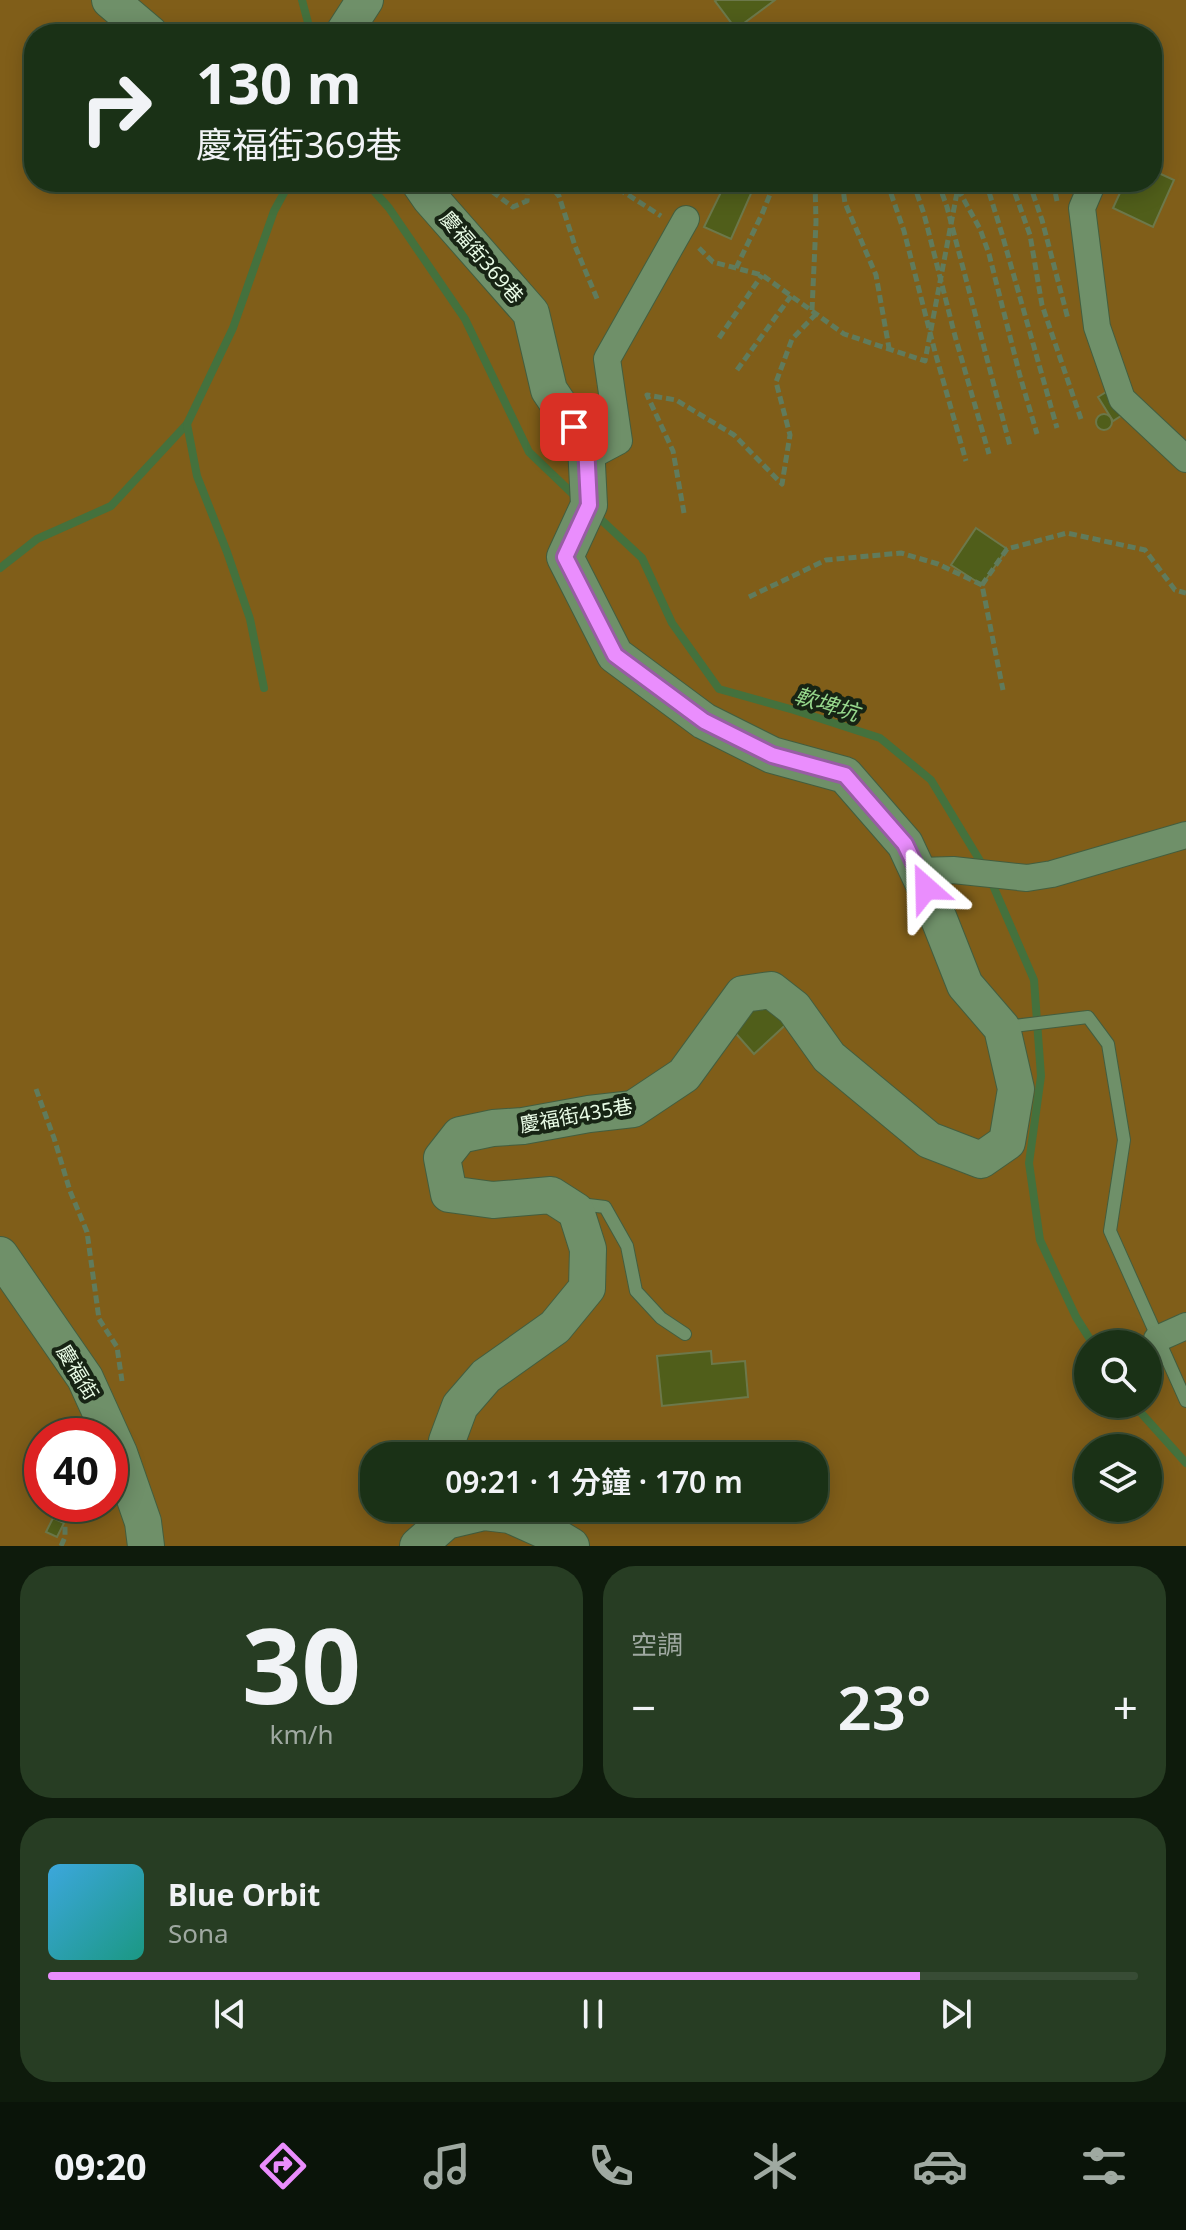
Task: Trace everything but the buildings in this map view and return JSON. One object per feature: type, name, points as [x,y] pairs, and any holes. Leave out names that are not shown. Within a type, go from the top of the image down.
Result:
[{"type":"street","points":[[110,0],[138,24]]},
{"type":"street","name":"慶福街369巷","points":[[426,192],[531,313],[549,390],[586,452]]},
{"type":"street","points":[[1089,192],[1082,208],[1097,327],[1122,399],[1186,459]]},
{"type":"street","points":[[683,224],[607,359],[619,441],[586,452],[589,505],[565,557],[615,655],[704,721],[772,755],[845,775],[905,844],[936,870],[1027,878],[1052,874],[1186,835]]},
{"type":"street","points":[[936,870],[933,904],[965,985],[1002,1028]]},
{"type":"street","name":"慶福街435巷","points":[[560,1201],[551,1195],[493,1200],[449,1194],[442,1158],[460,1135],[633,1109],[684,1075],[743,994],[771,990],[794,1008],[829,1057],[929,1140],[981,1160],[1007,1142],[1016,1089],[1002,1028]]},
{"type":"street","points":[[447,1442],[460,1406],[486,1376],[555,1327],[587,1288],[588,1249],[576,1211],[560,1201]]},
{"type":"street","name":"慶福街","points":[[0,1255],[85,1378],[123,1464],[143,1522],[146,1546]]},
{"type":"street","points":[[1162,1337],[1186,1326]]},
{"type":"street","points":[[418,1546],[439,1522]]},
{"type":"street","points":[[526,1522],[571,1546]]},
{"type":"lane","points":[[1002,1028],[1088,1017],[1108,1044],[1124,1140],[1110,1231],[1153,1330]]},
{"type":"lane","points":[[560,1201],[605,1207],[627,1246],[636,1291],[661,1318],[685,1334]]},
{"type":"lane","points":[[1162,1350],[1186,1401]]},
{"type":"path","points":[[493,192],[513,207],[527,201],[527,192]]},
{"type":"path","points":[[556,192],[598,301]]},
{"type":"path","points":[[626,192],[683,224],[713,262],[762,275],[844,334],[925,361],[957,192]]},
{"type":"path","points":[[736,268],[771,192]]},
{"type":"path","points":[[684,513],[673,451],[647,395],[676,400],[734,435],[782,484],[790,435],[776,382],[792,339],[814,312],[815,192]]},
{"type":"path","points":[[843,192],[845,203],[876,275],[890,349]]},
{"type":"path","points":[[890,192],[904,231],[966,461]]},
{"type":"path","points":[[916,192],[989,454]]},
{"type":"path","points":[[941,192],[1010,446]]},
{"type":"path","points":[[962,192],[989,254],[1037,434]]},
{"type":"path","points":[[989,192],[1057,428]]},
{"type":"path","points":[[1015,192],[1030,235],[1042,305],[1081,419]]},
{"type":"path","points":[[1032,192],[1069,323]]},
{"type":"path","points":[[719,338],[762,275]]},
{"type":"path","points":[[737,370],[791,296]]},
{"type":"path","points":[[1003,690],[982,585],[1007,549],[1067,533],[1145,550],[1175,590],[1186,593]]},
{"type":"path","points":[[749,597],[826,560],[901,553],[938,564],[982,585]]},
{"type":"path","points":[[36,1089],[87,1232],[99,1319],[117,1347],[123,1386]]},
{"type":"path","points":[[61,1546],[65,1537],[65,1522]]},
{"type":"shaded area","points":[[0,0],[1186,0],[1186,1546],[0,1546]]},
{"type":"waterway","name":"軟埤坑","points":[[302,0],[308,24]]},
{"type":"waterway","points":[[264,688],[250,619],[197,476],[187,424],[233,328],[274,211],[284,192]]},
{"type":"waterway","name":"軟埤坑","points":[[375,192],[465,319],[529,452],[576,497]]},
{"type":"waterway","points":[[0,568],[37,539],[111,506],[187,424]]},
{"type":"waterway","name":"軟埤坑","points":[[595,514],[642,558],[672,623],[719,689],[880,738],[931,780],[985,869]]},
{"type":"waterway","name":"軟埤坑","points":[[991,881],[1034,980],[1041,1076],[1029,1163],[1040,1240],[1084,1330]]},
{"type":"waterway","name":"軟埤坑","points":[[1146,1418],[1186,1463]]},
{"type":"route","points":[[574,427],[586,445],[589,505],[565,557],[615,655],[704,721],[772,755],[845,775],[905,844],[926,888]]}]
